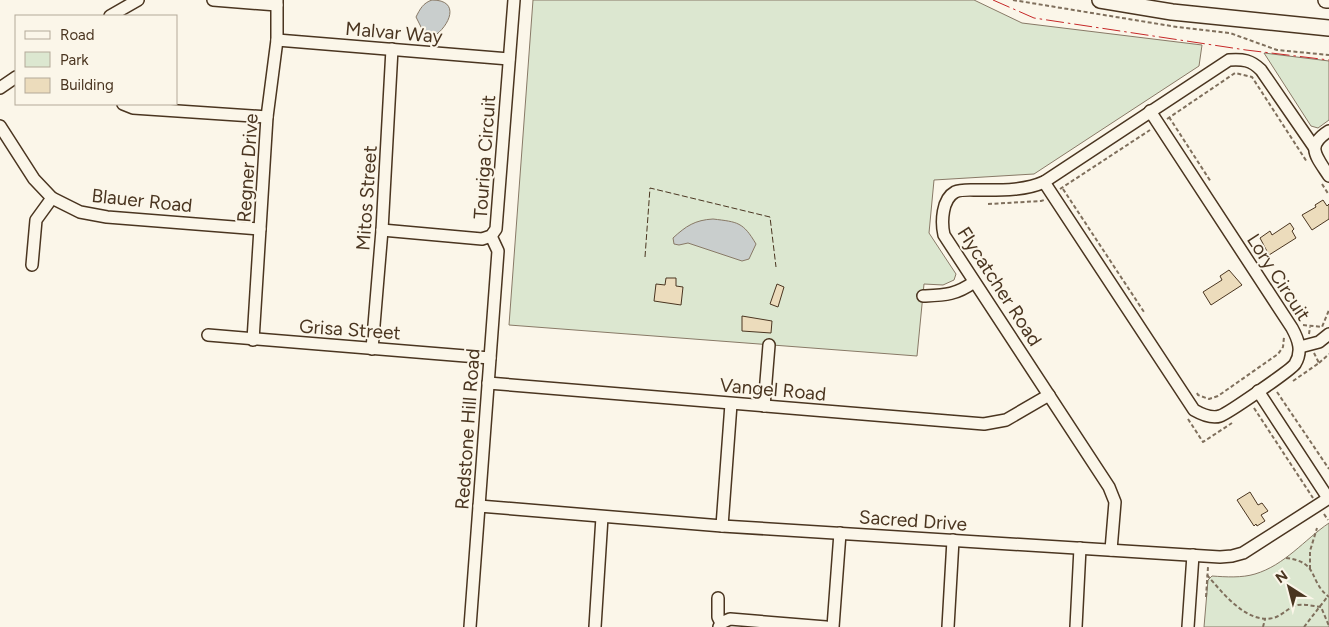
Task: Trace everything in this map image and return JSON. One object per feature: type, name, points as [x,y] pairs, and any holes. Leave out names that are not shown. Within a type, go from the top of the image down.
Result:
[{"type":"main road","points":[[1100,0],[1172,12],[1329,28]]},
{"type":"street","points":[[112,15],[138,0]]},
{"type":"street","points":[[213,0],[277,2]]},
{"type":"street","name":"Touriga Circuit","points":[[382,230],[482,239],[491,236],[496,229],[514,0]]},
{"type":"street","name":"Regner Drive","points":[[253,340],[267,117],[277,40],[277,2]]},
{"type":"street","name":"Malvar Way","points":[[277,40],[509,59]]},
{"type":"street","name":"Mitos Street","points":[[372,348],[382,230],[392,49]]},
{"type":"street","name":"Flycatcher Road","points":[[1112,550],[1115,502],[1110,487],[944,235],[942,224],[948,197],[957,190],[1023,188],[1044,182],[1229,60],[1247,60],[1253,62],[1261,70],[1314,147],[1316,156],[1329,176]]},
{"type":"street","points":[[0,88],[15,78]]},
{"type":"street","points":[[126,105],[133,108],[267,117]]},
{"type":"street","name":"Lory Circuit","points":[[1044,182],[1057,191],[1194,410],[1208,416],[1221,416],[1286,372],[1295,364],[1300,347],[1294,331],[1150,111]]},
{"type":"street","name":"Blauer Road","points":[[0,126],[34,179],[52,198],[80,212],[107,217],[260,229]]},
{"type":"street","points":[[1314,147],[1317,139],[1329,131]]},
{"type":"street","points":[[32,265],[36,220],[52,198]]},
{"type":"street","name":"Redstone Hill Road","points":[[470,627],[498,251],[491,236]]},
{"type":"street","points":[[923,296],[950,295],[963,290],[974,282]]},
{"type":"street","points":[[1300,347],[1319,342],[1329,334]]},
{"type":"street","name":"Grisa Street","points":[[208,336],[490,358]]},
{"type":"street","points":[[764,406],[769,345]]},
{"type":"street","name":"Vangel Road","points":[[488,383],[984,424],[1006,420],[1049,395]]},
{"type":"street","points":[[1258,391],[1327,495]]},
{"type":"street","points":[[722,526],[732,404]]},
{"type":"street","name":"Sacred Drive","points":[[479,506],[722,526],[1232,556],[1243,553],[1315,501],[1327,495]]},
{"type":"street","points":[[595,627],[602,516]]},
{"type":"street","points":[[833,627],[840,533]]},
{"type":"street","points":[[948,627],[953,540]]},
{"type":"street","points":[[1076,627],[1080,548]]},
{"type":"street","points":[[1188,627],[1193,555]]},
{"type":"street","points":[[718,598],[720,625],[730,619],[826,627]]},
{"type":"path","points":[[1013,0],[1176,27],[1230,33],[1277,50],[1329,55]]},
{"type":"path","points":[[1212,184],[1169,118],[1214,87],[1235,73],[1252,77],[1288,133]]},
{"type":"path","points":[[988,204],[1042,201],[1150,130]]},
{"type":"path","points":[[1057,191],[1144,313]]},
{"type":"path","points":[[1193,387],[1198,396],[1209,399],[1218,396],[1278,354],[1283,347],[1284,336],[1303,326],[1322,327],[1329,310]]},
{"type":"path","points":[[1319,363],[1329,354]]},
{"type":"path","points":[[1277,392],[1329,469]]},
{"type":"path","points":[[1254,408],[1328,520]]},
{"type":"path","points":[[1315,501],[1327,495]]},
{"type":"path","points":[[1310,569],[1310,551],[1317,528]]},
{"type":"path","points":[[1206,597],[1208,556]]},
{"type":"path","points":[[1286,558],[1298,559],[1310,569],[1322,591],[1329,597],[1304,627]]},
{"type":"path","points":[[1207,575],[1235,604],[1250,615],[1265,619],[1280,615],[1294,606],[1321,606]]},
{"type":"path","points":[[1321,606],[1329,626]]},
{"type":"path","points":[[1263,627],[1265,619]]},
{"type":"green space","points":[[533,0],[974,0],[1022,23],[1202,45],[1199,66],[1034,174],[934,180],[929,233],[956,274],[954,280],[943,285],[924,284],[917,356],[509,325]]},
{"type":"green space","points":[[1264,53],[1329,61],[1329,120],[1318,128],[1311,126]]},
{"type":"green space","points":[[1329,523],[1329,627],[1204,627],[1208,580],[1212,576],[1245,576],[1266,570],[1276,565]]},
{"type":"shaded area","points":[[432,0],[447,4],[450,9],[448,20],[444,27],[433,37],[422,29],[416,17],[420,9]]},
{"type":"shaded area","points":[[713,219],[734,222],[747,231],[756,244],[749,259],[742,261],[688,243],[674,244],[673,238],[687,227],[696,222]]},
{"type":"building","points":[[1323,200],[1327,206],[1329,204],[1329,219],[1312,230],[1302,215],[1316,207],[1315,205]]},
{"type":"building","points":[[1290,223],[1296,238],[1269,255],[1260,238],[1270,231],[1272,235]]},
{"type":"building","points":[[1229,270],[1242,285],[1211,305],[1203,292],[1222,280],[1220,276]]},
{"type":"building","points":[[666,278],[676,278],[676,286],[683,287],[681,305],[654,301],[656,284],[665,285]]},
{"type":"building","points":[[777,284],[784,287],[778,307],[770,304]]},
{"type":"building","points":[[742,316],[772,321],[771,333],[742,331]]},
{"type":"building","points":[[1250,492],[1258,505],[1262,503],[1268,511],[1261,515],[1265,521],[1257,526],[1256,524],[1254,526],[1237,500]]},
{"type":"fence","points":[[645,257],[650,188],[770,217],[776,267]]},
{"type":"power","points":[[993,0],[1034,18],[1246,50],[1329,60]]}]
